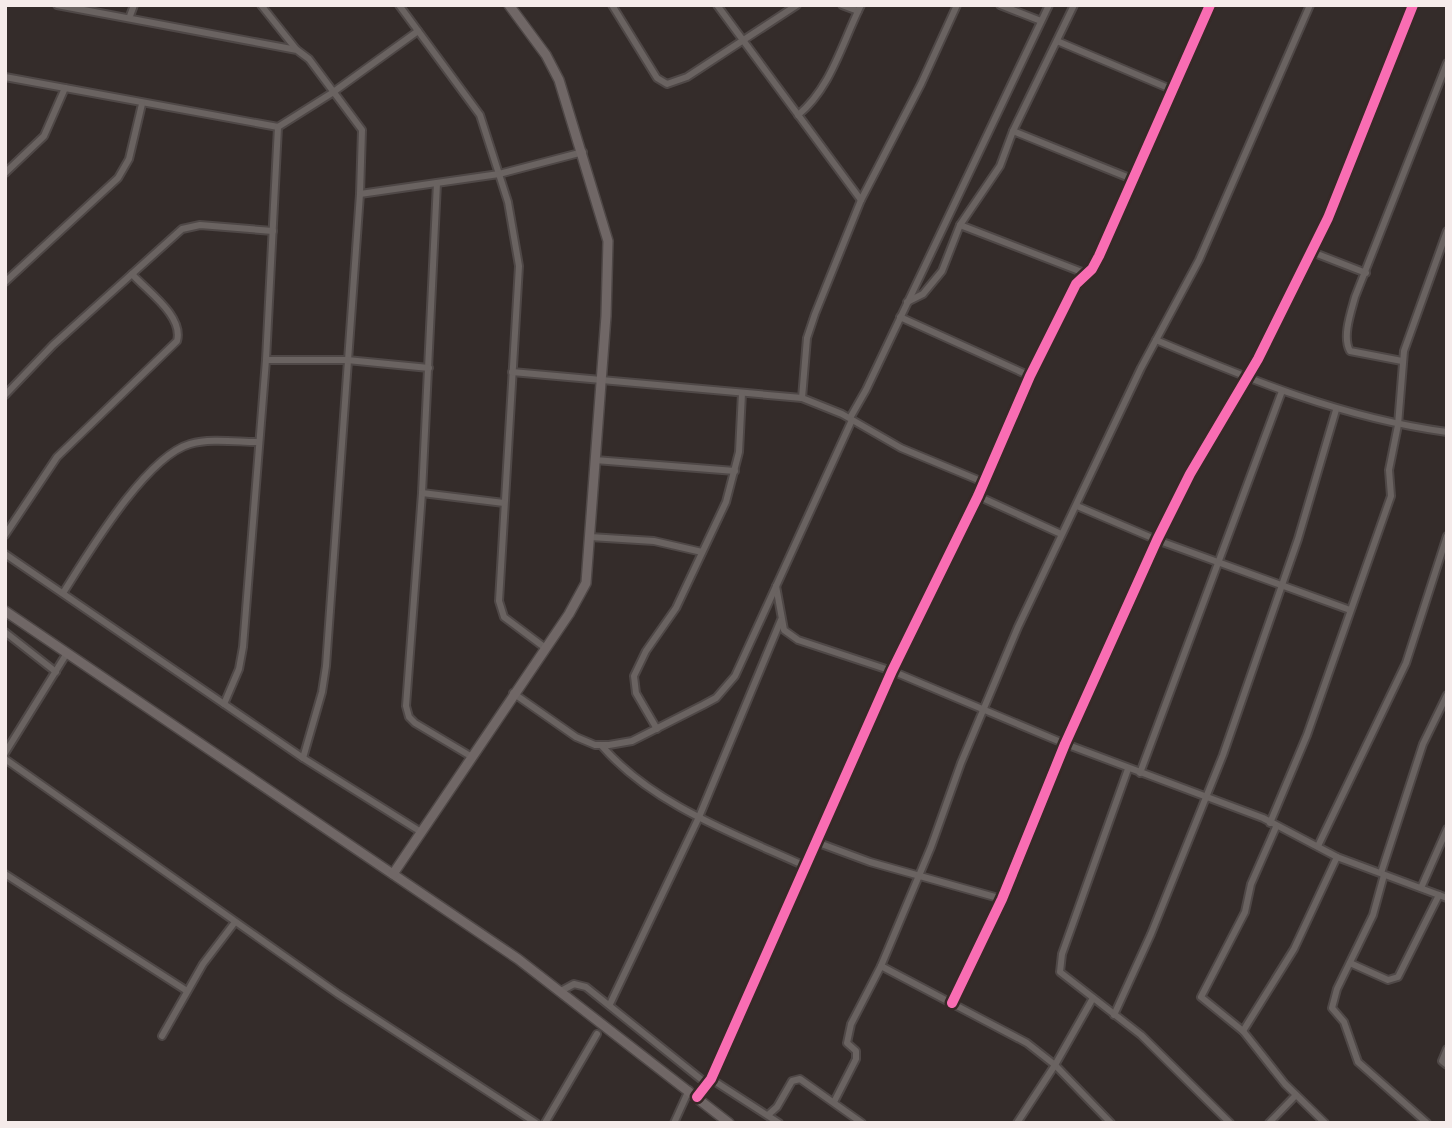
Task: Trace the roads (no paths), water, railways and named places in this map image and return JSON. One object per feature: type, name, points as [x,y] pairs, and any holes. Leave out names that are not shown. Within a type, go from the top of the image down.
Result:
[{"type":"street","points":[[57,5],[130,16],[297,50]]},
{"type":"street","points":[[130,16],[134,5]]},
{"type":"street","points":[[261,5],[297,50],[309,60],[332,93],[358,120],[362,130],[360,194],[325,679],[303,758]]},
{"type":"street","points":[[399,5],[475,107],[499,174],[518,257],[504,503],[501,612],[511,624],[544,647]]},
{"type":"street","points":[[393,874],[585,587],[601,382],[609,251],[607,230],[559,80],[546,55],[509,5]]},
{"type":"street","points":[[612,5],[656,78],[667,84],[687,77],[741,39],[797,5]]},
{"type":"street","points":[[717,5],[862,200]]},
{"type":"street","points":[[797,115],[810,104],[825,83],[860,8],[842,5]]},
{"type":"street","points":[[802,398],[810,327],[862,200],[921,84],[957,5]]},
{"type":"street","points":[[1000,5],[1041,21]]},
{"type":"street","points":[[513,693],[576,737],[602,746],[632,741],[716,698],[726,687],[734,676],[851,419],[1049,5]]},
{"type":"street","points":[[907,302],[933,285],[942,271],[960,225],[1000,166],[1013,131],[1074,5]]},
{"type":"street","points":[[697,1097],[709,1082],[892,671],[978,496],[1030,376],[1076,284],[1087,274],[1099,256],[1210,5]]},
{"type":"street","points":[[834,1102],[856,1059],[856,1051],[847,1043],[847,1034],[881,966],[982,711],[1060,534],[1077,506],[1156,340],[1199,260],[1310,5]]},
{"type":"street","points":[[952,1003],[1002,899],[1065,744],[1157,540],[1195,464],[1246,378],[1312,252],[1344,183],[1413,5]]},
{"type":"street","points":[[5,76],[142,104],[278,127],[332,93],[418,31]]},
{"type":"street","points":[[1057,41],[1173,90]]},
{"type":"street","points":[[1402,361],[1347,348],[1352,309],[1447,63]]},
{"type":"street","points":[[5,173],[44,136],[65,88]]},
{"type":"street","points":[[5,282],[118,178],[129,159],[142,104]]},
{"type":"street","points":[[224,704],[242,657],[266,360],[278,127]]},
{"type":"street","points":[[1013,131],[1132,179]]},
{"type":"street","points":[[360,194],[499,174],[583,152]]},
{"type":"street","points":[[437,183],[422,493],[407,713],[415,723],[472,757]]},
{"type":"street","points":[[960,225],[1087,274]]},
{"type":"street","points":[[5,395],[53,345],[190,226],[273,231]]},
{"type":"street","points":[[1325,1123],[1296,1095],[1243,1031],[1203,1002],[1201,994],[1245,912],[1251,884],[1350,610],[1365,576],[1391,496],[1389,470],[1398,425],[1402,361],[1410,328],[1447,231]]},
{"type":"street","points":[[1312,252],[1366,273]]},
{"type":"street","points":[[5,535],[57,457],[177,341],[179,332],[175,320],[132,274]]},
{"type":"street","points":[[900,317],[1030,376]]},
{"type":"street","points":[[1156,340],[1246,378],[1336,410],[1398,425],[1447,432]]},
{"type":"street","points":[[266,360],[347,360],[429,368]]},
{"type":"street","points":[[512,372],[802,398],[851,419],[901,448],[983,482]]},
{"type":"street","points":[[1140,773],[1282,391]]},
{"type":"street","points":[[657,729],[636,692],[634,676],[646,651],[676,608],[726,502],[739,452],[742,393]]},
{"type":"street","points":[[1114,1015],[1152,934],[1207,797],[1298,539],[1336,410]]},
{"type":"street","points":[[63,593],[114,517],[159,463],[194,443],[259,442]]},
{"type":"street","points":[[595,460],[735,471]]},
{"type":"street","points":[[422,493],[504,503]]},
{"type":"street","points":[[978,496],[1060,534]]},
{"type":"street","points":[[1077,506],[1157,540],[1350,610]]},
{"type":"street","points":[[1318,846],[1406,663],[1447,536]]},
{"type":"street","points":[[590,537],[654,541],[702,552]]},
{"type":"street","points":[[5,554],[303,758],[421,832]]},
{"type":"street","points":[[776,586],[784,630],[798,640],[892,671],[982,711],[1207,797],[1273,825],[1337,857],[1447,898]]},
{"type":"street","points":[[5,611],[561,991],[729,1123]]},
{"type":"street","points":[[610,1004],[699,817],[752,684],[782,618]]},
{"type":"street","points":[[5,632],[56,672]]},
{"type":"street","points":[[5,753],[67,653]]},
{"type":"street","points":[[1427,1123],[1358,1062],[1344,1022],[1333,1010],[1337,989],[1373,915],[1382,874],[1429,728],[1447,695]]},
{"type":"street","points":[[602,746],[622,768],[699,817],[805,866]]},
{"type":"street","points":[[5,759],[235,922],[536,1123]]},
{"type":"street","points":[[1128,769],[1059,966],[1062,975],[1154,1047],[1230,1123]]},
{"type":"street","points":[[1421,888],[1447,829]]},
{"type":"street","points":[[816,842],[1002,899]]},
{"type":"street","points":[[1243,1031],[1294,948],[1337,857]]},
{"type":"street","points":[[5,874],[187,991]]},
{"type":"street","points":[[1350,963],[1388,980],[1398,977],[1439,895]]},
{"type":"street","points":[[162,1036],[203,964],[235,922]]},
{"type":"street","points":[[881,966],[1027,1043],[1055,1065],[1111,1123]]},
{"type":"street","points":[[561,991],[574,984],[582,985],[709,1082],[779,1123]]},
{"type":"street","points":[[1017,1123],[1055,1065],[1093,998]]},
{"type":"street","points":[[545,1123],[597,1034]]},
{"type":"street","points":[[1447,1049],[1442,1060],[1447,1065]]},
{"type":"street","points":[[768,1115],[796,1079],[810,1083],[862,1123]]},
{"type":"street","points":[[674,1123],[689,1090]]},
{"type":"street","points":[[1269,1123],[1296,1095]]}]
